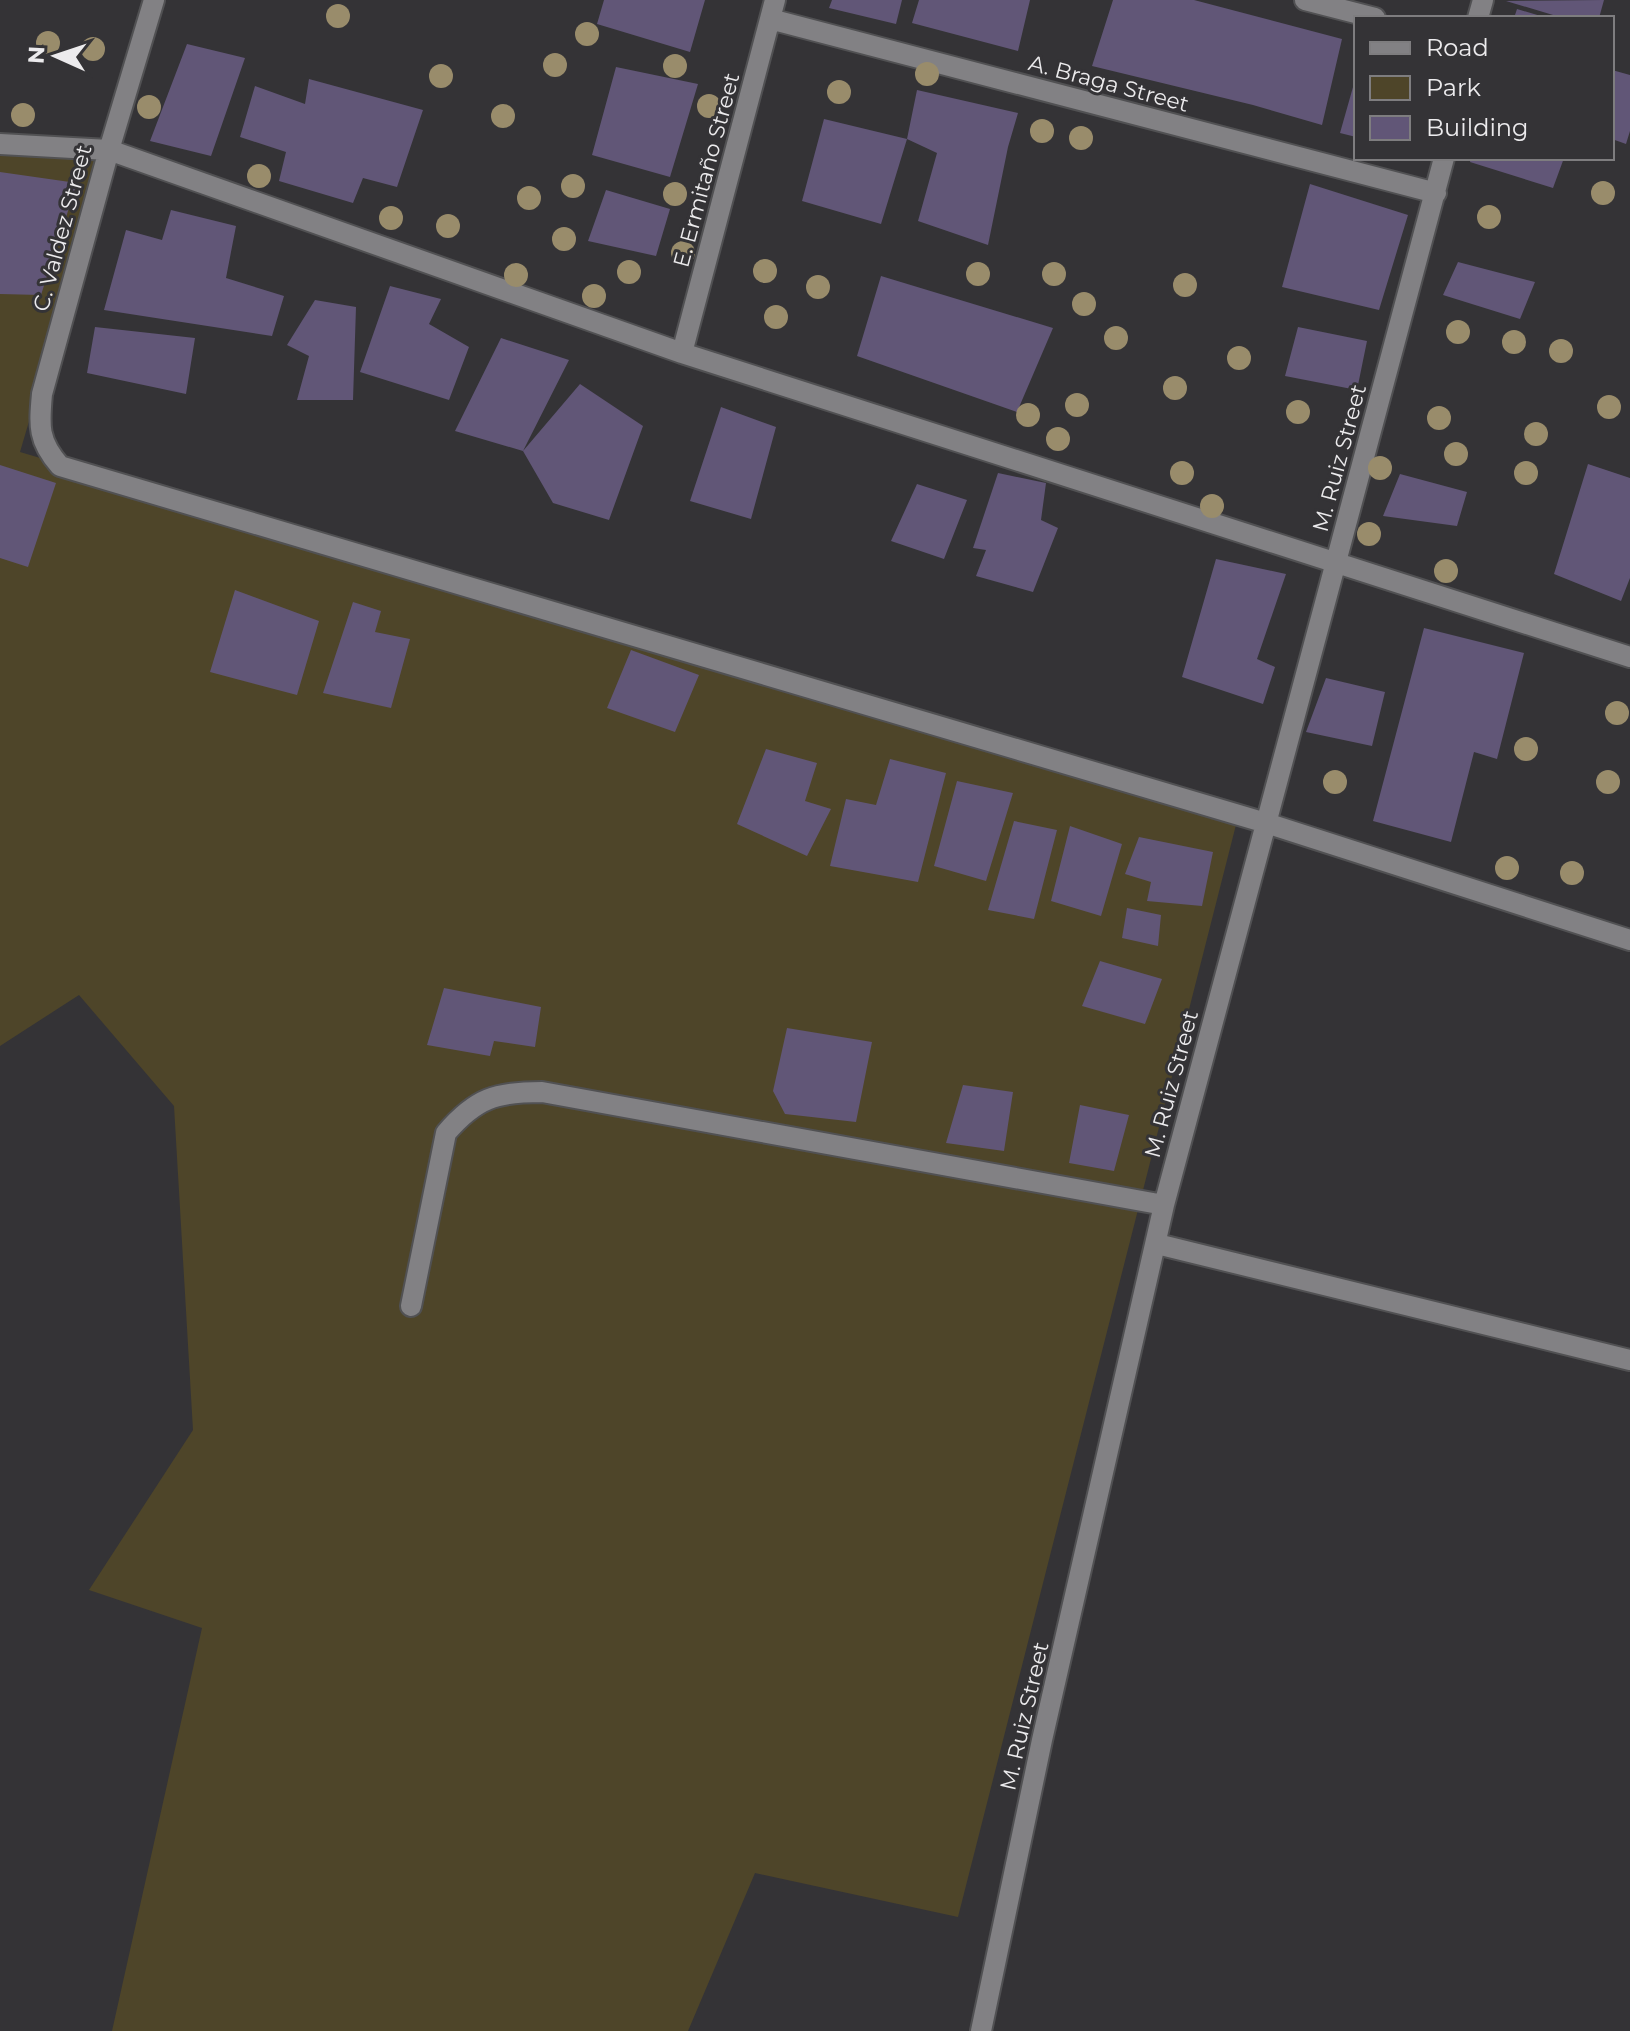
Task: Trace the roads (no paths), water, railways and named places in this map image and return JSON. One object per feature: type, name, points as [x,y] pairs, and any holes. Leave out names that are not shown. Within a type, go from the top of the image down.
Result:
[{"type":"street","name":"C. Valdez Street","points":[[154,0],[42,394],[41,434],[45,450],[60,466],[1266,823]]},
{"type":"street","points":[[1305,0],[1367,16]]},
{"type":"street","name":"A. Braga Street","points":[[773,10],[1436,193]]},
{"type":"street","name":"E. Ermitaño Street","points":[[682,353],[773,10]]},
{"type":"street","points":[[0,144],[109,150],[682,353],[1630,657]]},
{"type":"street","name":"M. Ruiz Street","points":[[981,2031],[1042,1740],[1164,1205],[1444,160]]},
{"type":"street","points":[[1266,823],[1630,940]]},
{"type":"street","points":[[411,1306],[446,1133],[463,1114],[484,1099],[511,1092],[542,1092],[1164,1205]]},
{"type":"street","points":[[1157,1244],[1630,1360]]}]
